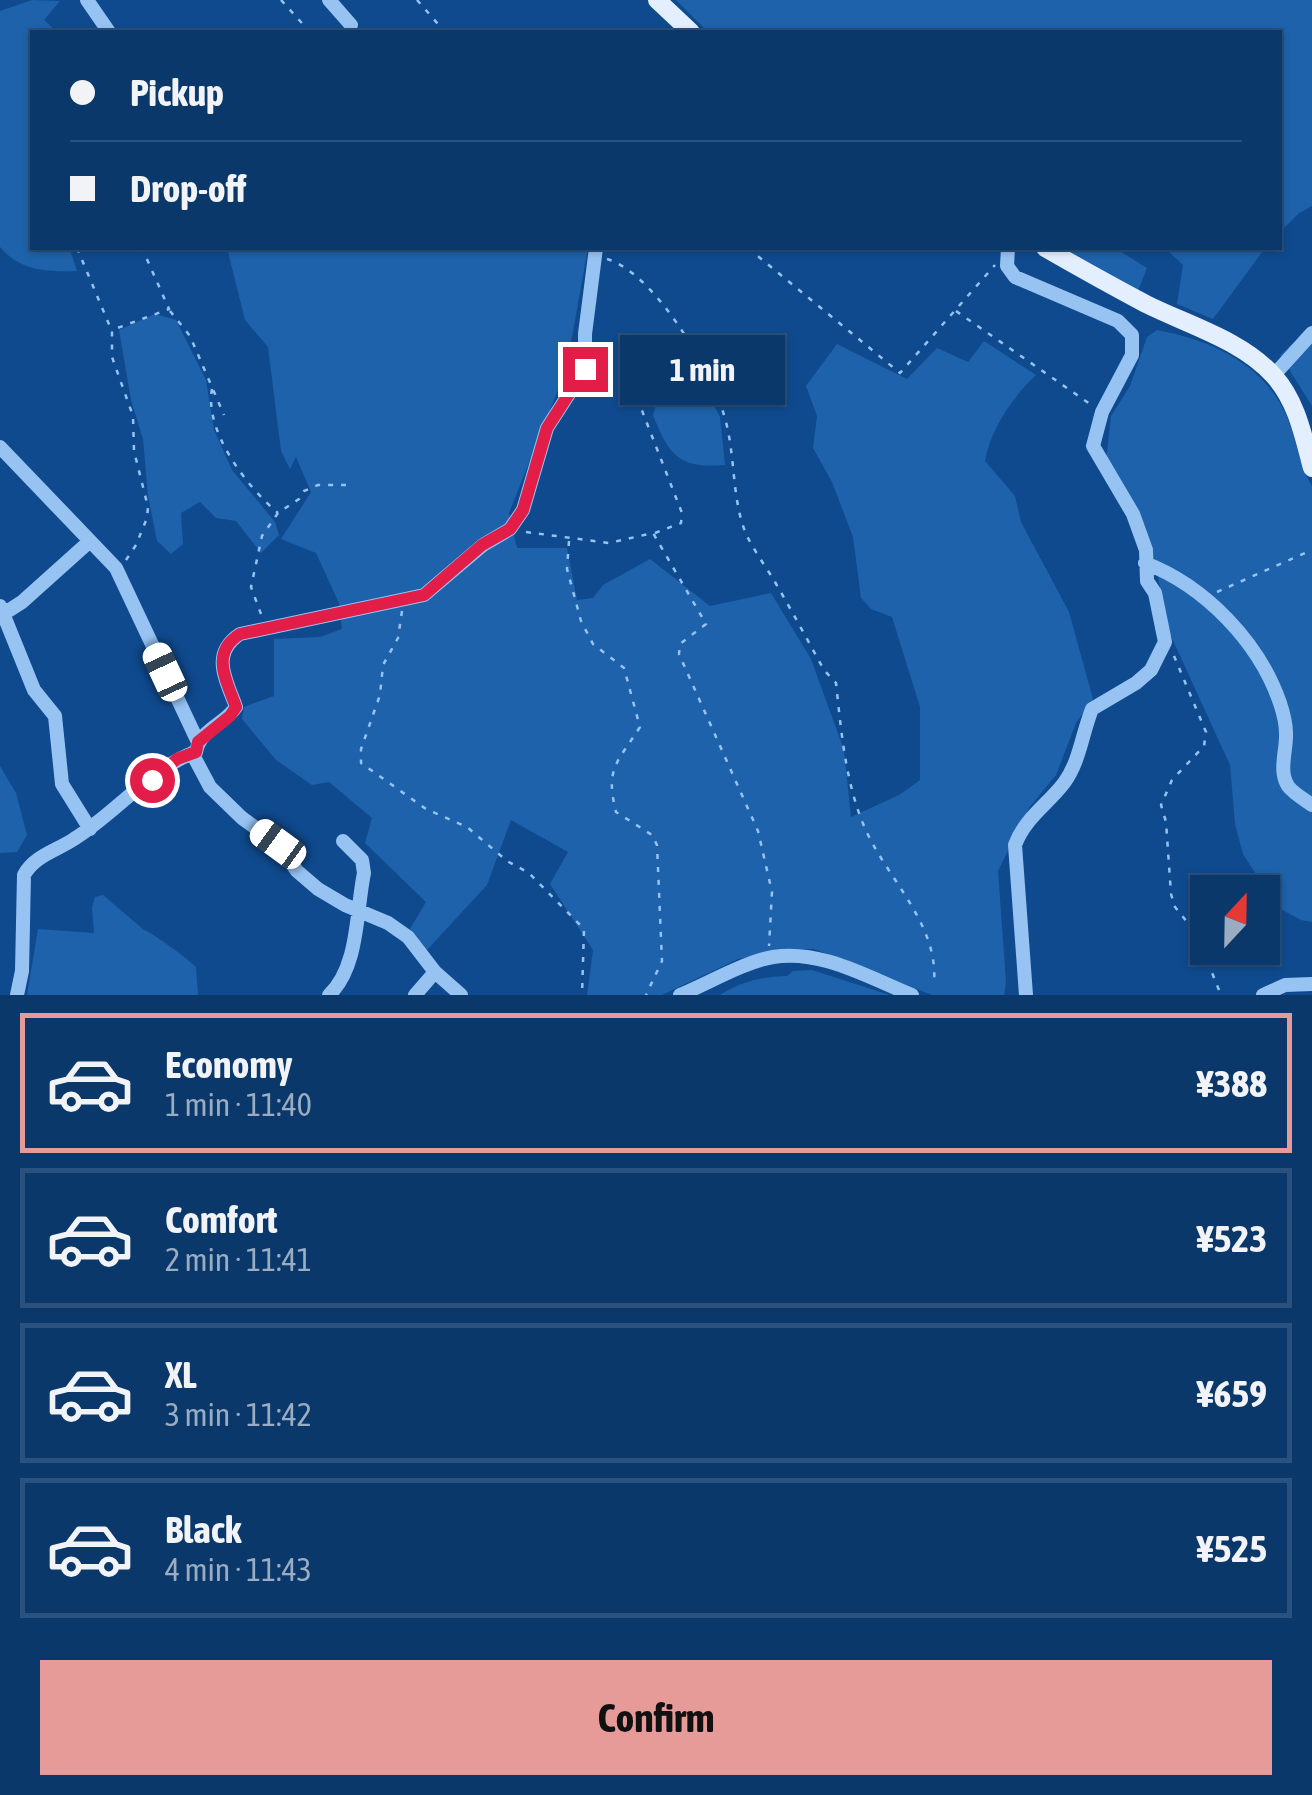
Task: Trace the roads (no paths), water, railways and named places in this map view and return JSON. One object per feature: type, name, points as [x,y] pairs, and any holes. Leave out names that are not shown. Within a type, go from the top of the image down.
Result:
[{"type":"main road","points":[[657,0],[689,30]]},
{"type":"main road","points":[[1049,250],[1146,304],[1228,343],[1274,376],[1296,409],[1312,468]]},
{"type":"street","points":[[87,0],[108,30]]},
{"type":"street","points":[[330,0],[351,25]]},
{"type":"street","points":[[1007,250],[1006,266],[1015,277],[1118,321],[1132,336],[1132,355],[1102,412],[1093,446],[1133,514],[1146,550],[1147,581],[1154,593],[1165,642],[1152,670],[1092,708],[1075,766],[1020,830],[1015,845],[1026,995]]},
{"type":"street","points":[[17,995],[22,972],[24,875],[31,862],[90,829],[230,716],[236,707],[221,666],[222,654],[230,641],[240,634],[424,595],[482,545],[510,529],[523,510],[547,428],[585,369],[585,334],[595,254]]},
{"type":"street","points":[[1274,376],[1312,334]]},
{"type":"street","points":[[0,447],[116,568],[210,788],[278,844],[297,870],[318,889],[408,936],[435,972],[461,995]]},
{"type":"street","points":[[90,541],[22,602],[2,612],[34,690],[54,716],[62,784],[90,829]]},
{"type":"street","points":[[1146,564],[1164,570],[1206,597],[1237,631],[1280,703],[1286,731],[1283,772],[1288,787],[1312,805]]},
{"type":"street","points":[[329,995],[341,984],[350,959],[364,873],[362,860],[343,841]]},
{"type":"street","points":[[680,995],[769,957],[794,956],[830,962],[912,995]]},
{"type":"street","points":[[415,995],[435,972]]},
{"type":"street","points":[[1263,995],[1285,984],[1310,983]]}]
